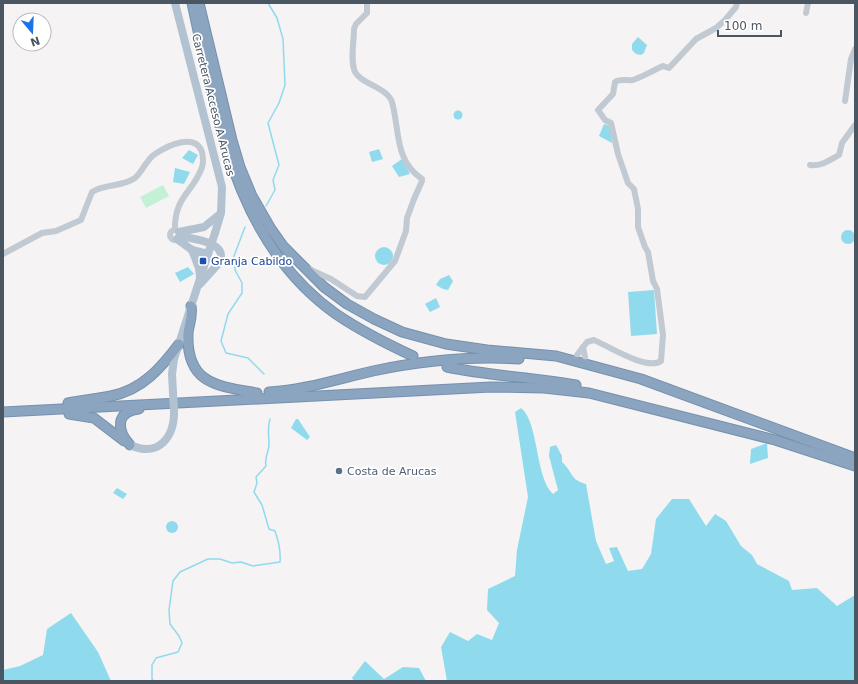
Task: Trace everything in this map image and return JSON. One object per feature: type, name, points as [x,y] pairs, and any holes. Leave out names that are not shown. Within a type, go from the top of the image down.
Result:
[{"type":"highway","points":[[192,3],[226,148],[242,194],[262,233],[290,270],[311,292],[335,313],[364,333],[413,356]]},
{"type":"highway","points":[[199,3],[232,140],[240,167],[252,196],[271,229],[300,265],[324,287],[346,304],[374,320],[402,332],[446,344],[487,350],[556,356],[664,386],[766,426],[855,458]]},
{"type":"highway","points":[[252,196],[286,243],[309,269],[328,281]]},
{"type":"highway","points":[[192,306],[189,343],[192,362],[196,370],[205,379],[216,385],[255,396]]},
{"type":"highway","points":[[68,403],[111,396],[140,385],[160,369],[179,344]]},
{"type":"highway","points":[[3,412],[255,396],[313,386],[373,371],[414,364],[471,358],[551,360],[590,366]]},
{"type":"highway","points":[[447,367],[477,373],[555,381],[594,389],[635,404]]},
{"type":"highway","points":[[3,407],[68,403],[524,387],[574,391],[635,404],[775,440],[822,454],[855,466]]},
{"type":"highway","points":[[130,445],[124,438],[120,426],[122,418],[131,411],[236,403],[255,396]]},
{"type":"highway","points":[[44,410],[94,418],[120,439],[130,445]]},
{"type":"main road","name":"Carretera Acceso A Arucas","points":[[130,445],[146,449],[154,448],[166,440],[173,428],[174,409],[172,374],[179,344],[221,213],[223,194],[220,174],[175,3]]},
{"type":"main road","points":[[178,234],[204,227],[221,213]]},
{"type":"main road","points":[[178,234],[192,250],[199,268],[200,278]]},
{"type":"main road","points":[[178,234],[216,246],[221,253],[222,259],[220,263],[198,286]]},
{"type":"main road","points":[[192,250],[208,254]]},
{"type":"street","points":[[328,281],[357,296],[365,297],[394,261],[406,231],[407,218],[422,182],[422,179],[411,172],[404,160],[398,139],[392,102],[388,96],[359,77],[355,72],[353,63],[354,29],[356,24],[367,13],[367,3]]},
{"type":"street","points":[[577,355],[587,342],[594,340],[623,355],[652,363],[661,361],[662,353],[663,335],[657,289],[653,281],[648,252],[644,247],[638,226],[638,209],[634,189],[628,183],[618,154],[611,123],[605,120],[598,110],[613,94],[614,82],[618,80],[631,80],[663,66],[669,68],[696,39],[716,28],[725,20],[736,7],[736,3]]},
{"type":"street","points":[[806,13],[808,3]]},
{"type":"street","points":[[845,101],[851,59],[855,49]]},
{"type":"street","points":[[810,165],[815,166],[839,155],[842,143],[855,125]]},
{"type":"street","points":[[3,254],[42,233],[76,223],[84,216],[92,192],[134,178],[156,154],[187,140],[193,141],[201,149],[203,165],[179,206],[174,221],[178,234]]},
{"type":"street","points":[[583,347],[585,357]]},
{"type":"street","points":[[822,454],[833,461],[855,470]]},
{"type":"green space","points":[[163,185],[169,196],[146,208],[140,197]]},
{"type":"water","points":[[638,37],[647,45],[644,53],[641,55],[636,54],[632,50],[632,44]]},
{"type":"water","points":[[456,111],[460,111],[462,115],[460,119],[456,119],[454,117],[454,113]]},
{"type":"water","points":[[604,124],[610,126],[612,143],[599,136]]},
{"type":"water","points":[[379,149],[383,159],[372,162],[369,152]]},
{"type":"water","points":[[189,150],[198,155],[193,164],[182,158]]},
{"type":"water","points":[[402,159],[410,174],[399,177],[392,166]]},
{"type":"water","points":[[175,168],[190,172],[184,184],[173,182]]},
{"type":"water","points":[[848,230],[853,232],[855,237],[853,242],[848,244],[843,242],[841,237],[843,232]]},
{"type":"water","points":[[384,247],[390,250],[393,256],[390,262],[384,265],[378,262],[375,256],[378,250]]},
{"type":"water","points":[[188,267],[194,274],[180,282],[175,273]]},
{"type":"water","points":[[449,275],[453,281],[448,290],[436,285],[440,279]]},
{"type":"water","points":[[654,290],[657,334],[631,336],[628,292]]},
{"type":"water","points":[[436,298],[440,307],[430,312],[425,304]]},
{"type":"water","points":[[521,408],[527,415],[531,425],[543,476],[547,486],[553,494],[558,490],[549,456],[550,447],[556,445],[562,456],[562,462],[574,478],[586,484],[596,541],[606,564],[614,561],[609,548],[617,547],[628,571],[642,569],[651,554],[656,519],[672,499],[689,499],[706,526],[715,514],[726,521],[741,546],[752,555],[757,564],[789,581],[792,590],[817,588],[837,606],[855,595],[855,681],[447,681],[441,647],[450,632],[468,641],[477,634],[492,640],[499,623],[487,610],[488,589],[515,576],[517,550],[528,497],[515,412]]},
{"type":"water","points":[[296,419],[298,419],[310,437],[307,440],[291,428]]},
{"type":"water","points":[[767,443],[768,458],[750,464],[751,449]]},
{"type":"water","points":[[117,488],[127,494],[123,499],[113,493]]},
{"type":"water","points":[[172,521],[176,523],[178,527],[176,531],[172,533],[168,531],[166,527],[168,523]]},
{"type":"water","points":[[71,613],[98,652],[111,681],[3,681],[3,670],[20,666],[43,655],[47,629]]},
{"type":"water","points":[[365,661],[384,679],[403,667],[419,668],[426,681],[354,681],[352,678]]},
{"type":"waterway","points":[[266,206],[275,190],[273,180],[279,165],[268,123],[279,103],[285,85],[283,39],[277,18],[268,3]]},
{"type":"waterway","points":[[245,227],[234,256],[235,270],[242,283],[242,293],[228,314],[221,341],[226,353],[248,358],[264,374]]},
{"type":"waterway","points":[[154,681],[152,679],[152,665],[156,658],[178,652],[182,643],[179,636],[170,624],[169,610],[173,581],[180,572],[208,559],[220,559],[232,563],[241,562],[253,566],[280,562],[278,539],[275,531],[269,529],[262,505],[254,492],[257,483],[256,477],[266,466],[269,447],[268,428],[270,419]]},
{"type":"place","name":"Granja Cabildo","points":[[203,261]]},
{"type":"place","name":"Costa de Arucas","points":[[339,471]]}]
